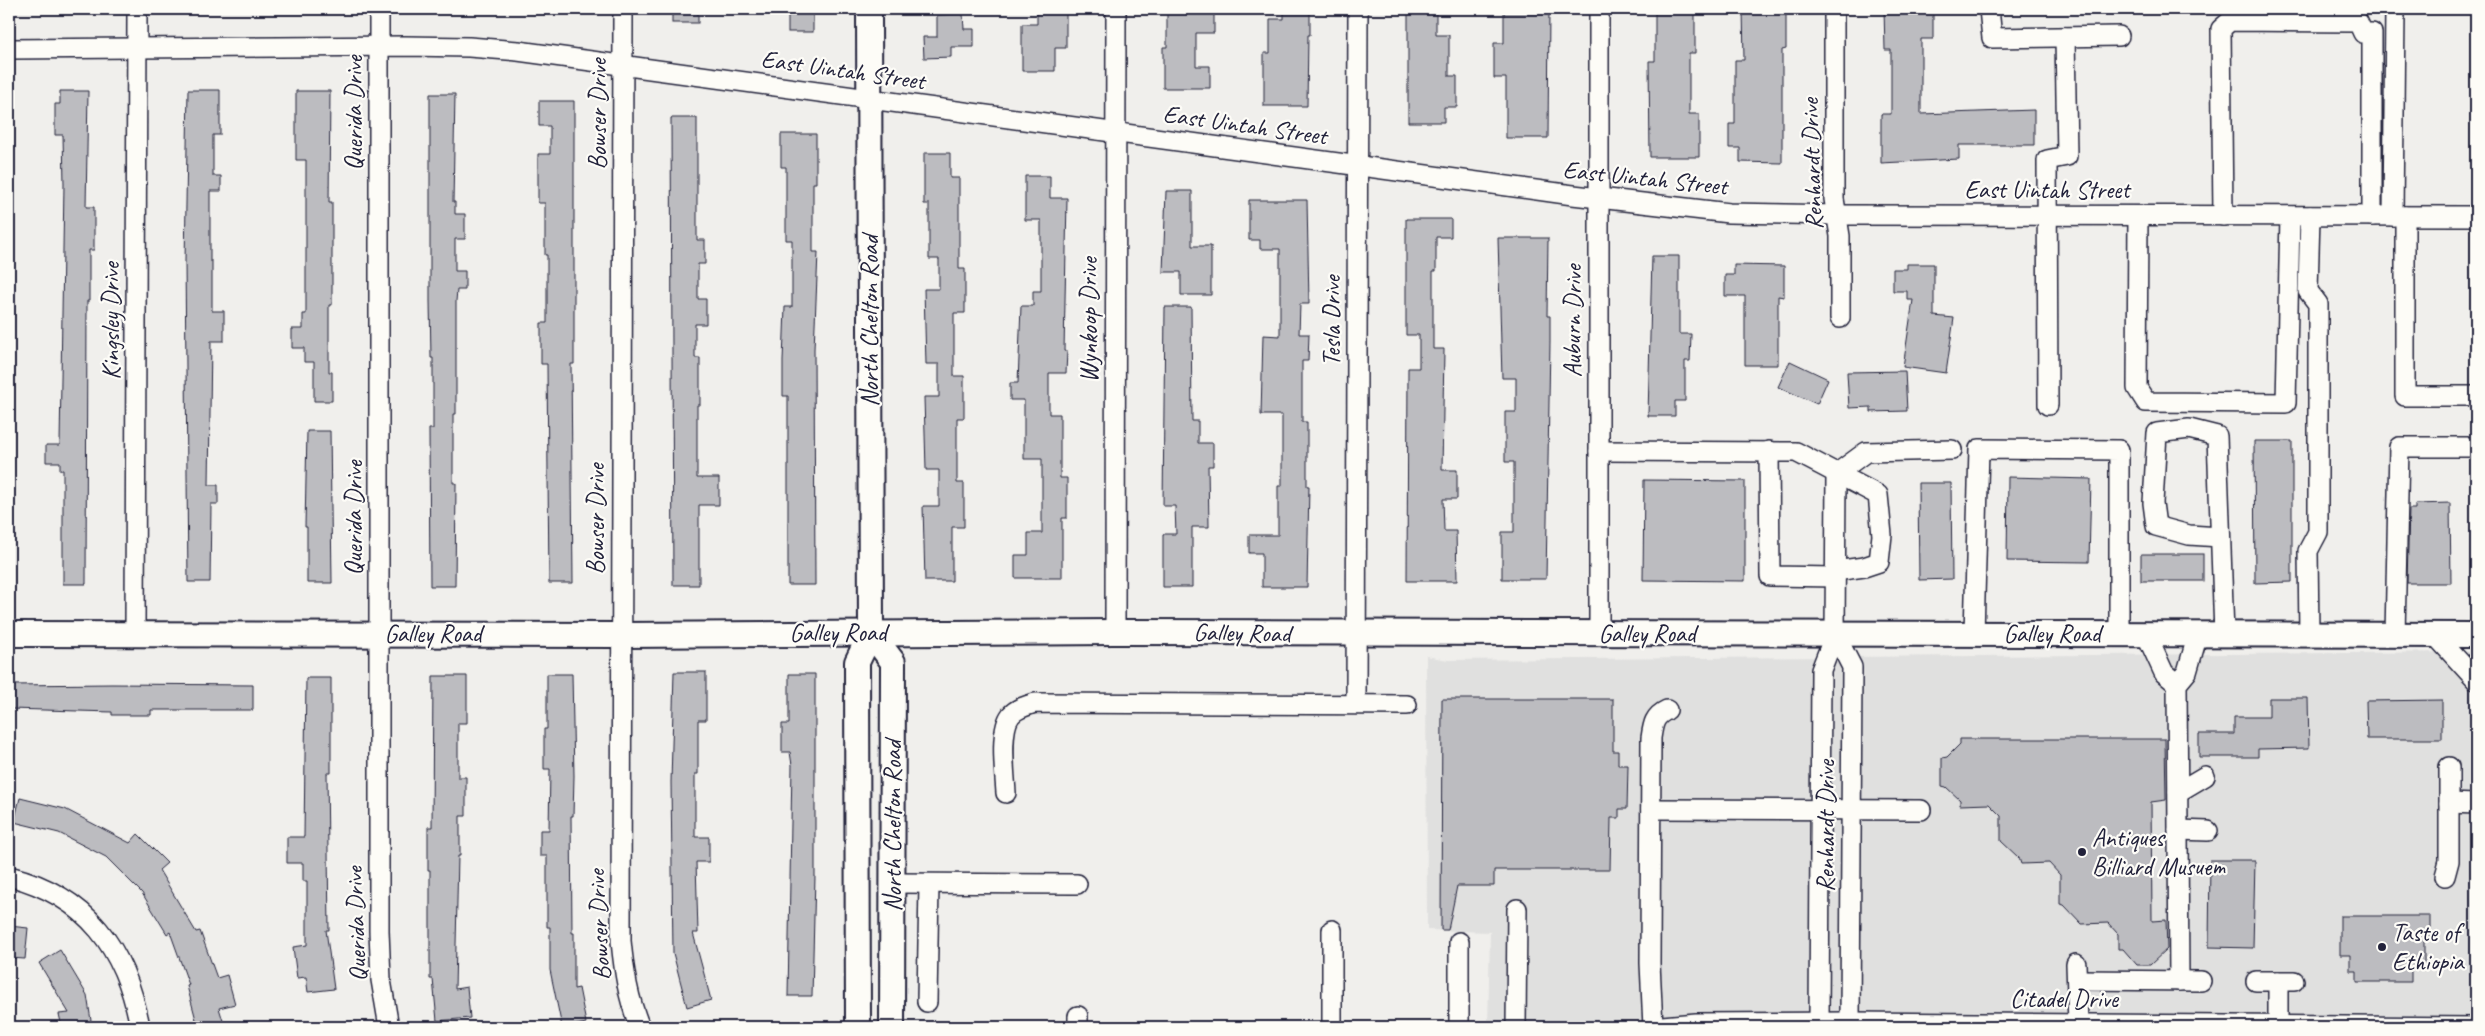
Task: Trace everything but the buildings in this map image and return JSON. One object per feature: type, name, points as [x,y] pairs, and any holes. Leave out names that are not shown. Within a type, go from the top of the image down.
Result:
[{"type":"main road","name":"North Chelton Road","points":[[858,1027],[857,662],[871,633],[869,9]]},
{"type":"main road","name":"Galley Road","points":[[9,634],[621,635],[1114,632],[2476,635]]},
{"type":"main road","name":"North Chelton Road","points":[[871,633],[894,662],[892,1027]]},
{"type":"street","name":"Kingsley Drive","points":[[135,634],[137,9]]},
{"type":"street","name":"Querida Drive","points":[[378,9],[379,931],[381,980],[386,1027]]},
{"type":"street","name":"Bowser Drive","points":[[623,9],[621,941],[629,998],[640,1027]]},
{"type":"street","name":"Wynkoop Drive","points":[[1114,632],[1114,132],[1116,9]]},
{"type":"street","name":"Tesla Drive","points":[[1356,704],[1358,9]]},
{"type":"street","name":"Auburn Drive","points":[[1599,634],[1598,199],[1600,9]]},
{"type":"street","name":"Renhardt Drive","points":[[1834,9],[1834,199],[1840,236],[1840,318]]},
{"type":"street","points":[[1989,9],[1992,38],[2119,36]]},
{"type":"street","points":[[2395,9],[2405,396],[2476,396]]},
{"type":"street","points":[[2223,216],[2221,29],[2230,20],[2358,22],[2363,33],[2372,33],[2372,216]]},
{"type":"street","points":[[2048,405],[2047,160],[2067,156],[2065,37]]},
{"type":"street","name":"East Uintah Street","points":[[9,49],[378,46],[487,48],[1598,199],[1707,212],[1837,215],[2476,216]]},
{"type":"street","points":[[2138,216],[2137,388],[2146,402],[2286,403],[2290,216]]},
{"type":"street","points":[[2309,634],[2308,550],[2318,532],[2318,304],[2308,291],[2310,216]]},
{"type":"street","points":[[2220,536],[2189,535],[2156,526],[2153,503],[2157,434],[2189,429],[2217,436],[2224,634]]},
{"type":"street","points":[[2396,635],[2399,447],[2476,447]]},
{"type":"street","points":[[1974,634],[1979,449],[2119,450],[2119,634]]},
{"type":"street","points":[[1836,474],[1866,452],[1952,450]]},
{"type":"street","points":[[1599,451],[1769,451],[1796,452],[1878,495],[1882,535],[1879,562],[1835,574],[1770,576],[1769,451]]},
{"type":"street","name":"Renhardt Drive","points":[[1819,1023],[1821,670],[1834,634],[1836,474]]},
{"type":"street","name":"Renhardt Drive","points":[[1834,634],[1852,667],[1850,1022]]},
{"type":"street","points":[[2146,634],[2164,673],[2177,684]]},
{"type":"street","points":[[2179,981],[2177,684],[2187,672],[2198,634]]},
{"type":"street","points":[[2435,635],[2476,680]]},
{"type":"street","points":[[1006,793],[1005,731],[1010,716],[1021,707],[1028,705],[1407,705]]},
{"type":"street","points":[[1652,1027],[1650,963],[1651,738],[1658,714],[1667,710]]},
{"type":"street","points":[[2445,876],[2449,861],[2449,767]]},
{"type":"street","points":[[2178,792],[2205,776]]},
{"type":"street","points":[[2449,803],[2476,804]]},
{"type":"street","points":[[1651,809],[1921,810]]},
{"type":"street","points":[[2178,830],[2208,830]]},
{"type":"street","points":[[9,876],[34,882],[60,896],[87,916],[105,936],[122,966],[134,996],[140,1027]]},
{"type":"street","points":[[893,883],[1077,884]]},
{"type":"street","points":[[927,1002],[929,884]]},
{"type":"street","points":[[1516,1027],[1517,909]]},
{"type":"street","points":[[1332,930],[1332,1027]]},
{"type":"street","points":[[1459,942],[1459,1027]]},
{"type":"street","points":[[2078,1024],[2076,972],[2179,981],[2201,981]]},
{"type":"street","points":[[2256,981],[2286,981],[2278,1026]]},
{"type":"street","name":"Citadel Drive","points":[[1652,1027],[1696,1023],[1850,1022],[1948,1025],[2476,1026]]},
{"type":"shaded area","points":[[2476,652],[2476,1027],[1488,1027],[1490,932],[1427,930],[1426,656],[1448,660]]},
{"type":"place","name":"Antiques Billiard Musuem","points":[[2082,852]]},
{"type":"place","name":"Taste of Ethiopia","points":[[2382,947]]}]
